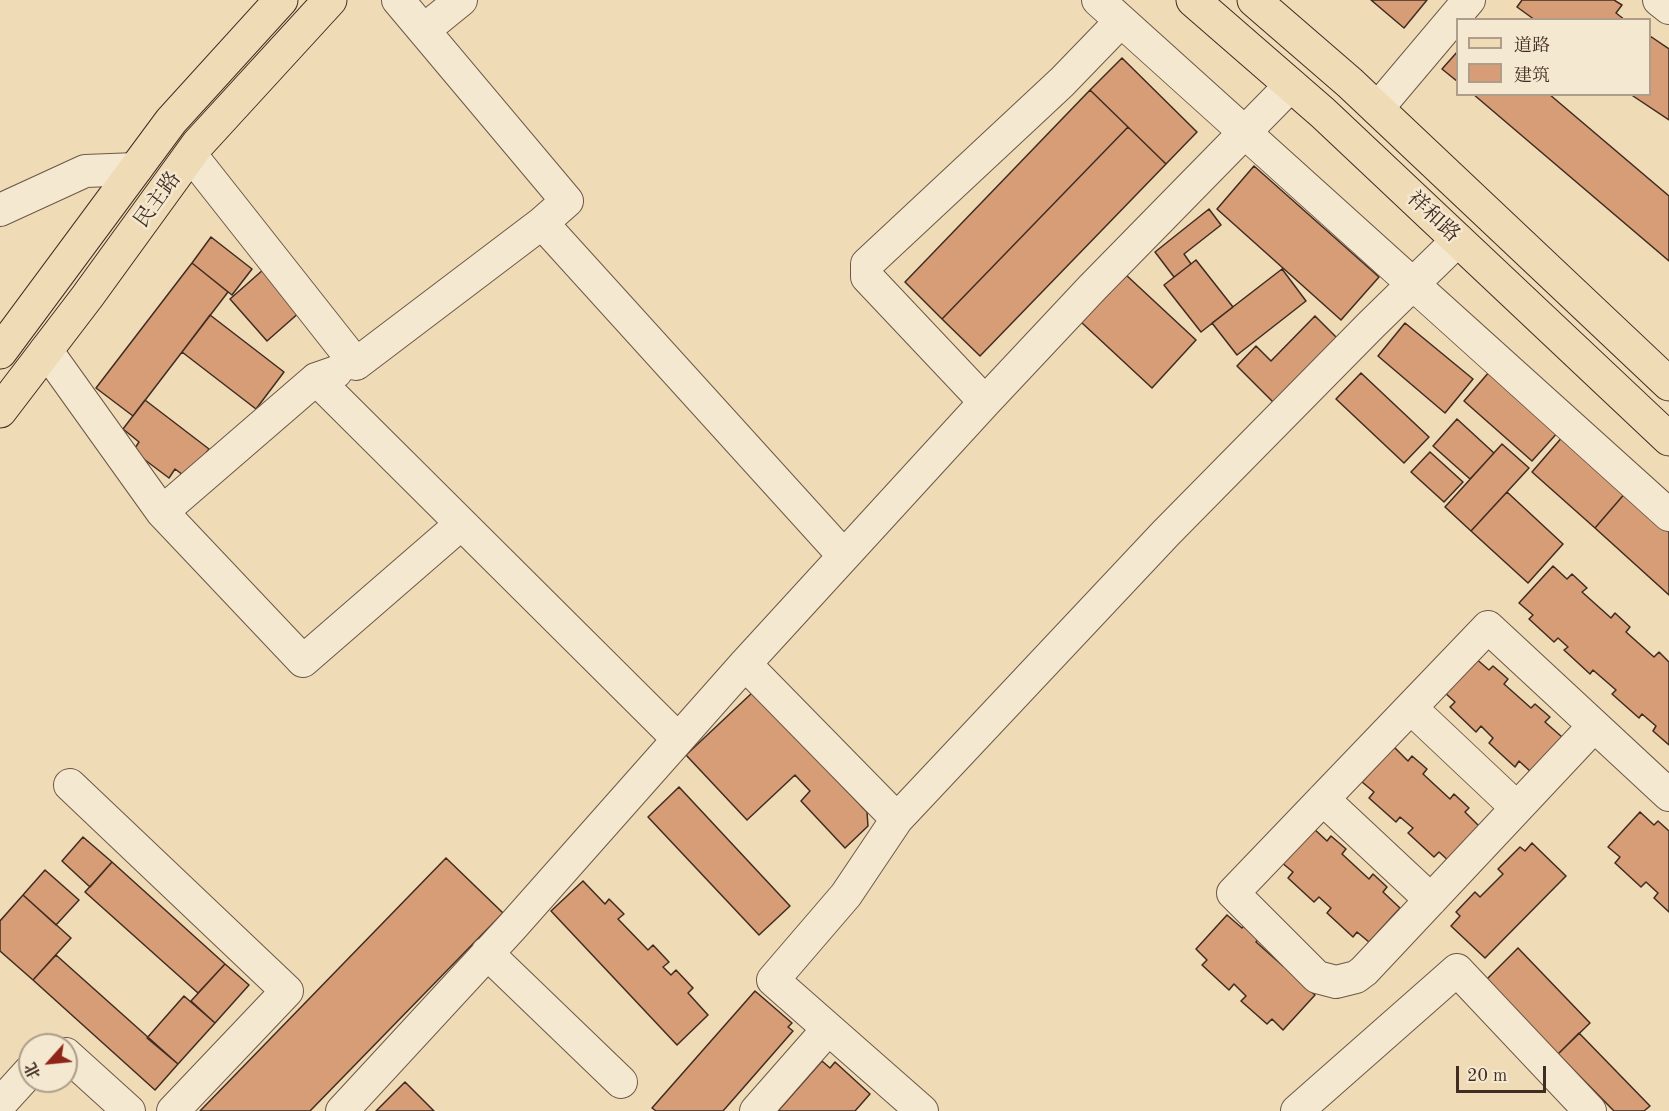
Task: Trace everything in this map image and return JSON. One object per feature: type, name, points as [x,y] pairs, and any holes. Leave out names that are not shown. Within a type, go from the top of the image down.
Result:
[{"type":"main road","name":"民主路","points":[[0,352],[171,121],[280,0]]},
{"type":"main road","name":"民主路","points":[[0,411],[198,144],[330,0]]},
{"type":"main road","name":"祥和路","points":[[1193,0],[1291,85],[1669,439]]},
{"type":"main road","name":"祥和路","points":[[1254,0],[1377,109],[1669,384]]},
{"type":"street","points":[[162,512],[316,379],[356,364],[542,223],[567,201],[398,0]]},
{"type":"street","points":[[424,30],[461,0]]},
{"type":"street","points":[[1098,0],[1669,515]]},
{"type":"street","points":[[1377,109],[1469,0]]},
{"type":"street","points":[[1659,0],[1669,8]]},
{"type":"street","points":[[985,402],[867,278],[867,264],[1062,82],[1121,21]]},
{"type":"street","points":[[342,1111],[487,953],[744,664],[985,402],[1092,288],[1291,85]]},
{"type":"street","points":[[191,155],[356,364]]},
{"type":"street","points":[[0,210],[85,171],[136,169]]},
{"type":"street","points":[[542,223],[844,556]]},
{"type":"street","points":[[922,1111],[773,980],[846,896],[897,819],[1166,533],[1458,240]]},
{"type":"street","points":[[46,350],[162,512],[303,661],[461,524]]},
{"type":"street","points":[[316,379],[678,739]]},
{"type":"street","points":[[1594,726],[1356,977],[1336,982],[1317,977],[1233,893],[1488,627],[1669,795]]},
{"type":"street","points":[[744,664],[897,819]]},
{"type":"street","points":[[1411,708],[1517,808]]},
{"type":"street","points":[[70,785],[287,991],[173,1111]]},
{"type":"street","points":[[1323,799],[1431,900]]},
{"type":"street","points":[[487,953],[621,1082]]},
{"type":"street","points":[[1297,1111],[1457,970],[1590,1111]]},
{"type":"street","points":[[756,1111],[828,1029]]},
{"type":"street","points":[[78,1065],[129,1111]]},
{"type":"street","points":[[0,1104],[18,1084]]},
{"type":"building","points":[[1371,0],[1427,0],[1404,28]]},
{"type":"building","points":[[1522,0],[1614,0],[1622,5],[1616,13],[1622,18],[1532,18],[1517,7]]},
{"type":"building","points":[[1651,37],[1669,49],[1669,120],[1633,96],[1651,96]]},
{"type":"building","points":[[1456,53],[1456,80],[1442,69]]},
{"type":"building","points":[[1122,58],[1197,132],[1166,164],[1090,90]]},
{"type":"building","points":[[1090,90],[1128,127],[942,319],[905,282]]},
{"type":"building","points":[[1475,96],[1551,96],[1669,196],[1669,261]]},
{"type":"building","points":[[1128,127],[1166,164],[980,356],[942,319]]},
{"type":"building","points":[[1254,166],[1379,277],[1341,320],[1217,209]]},
{"type":"building","points":[[1209,209],[1221,225],[1184,254],[1191,264],[1174,277],[1155,252]]},
{"type":"building","points":[[211,237],[252,269],[232,295],[192,263]]},
{"type":"building","points":[[1196,260],[1233,307],[1201,332],[1164,285]]},
{"type":"building","points":[[192,263],[228,292],[133,416],[96,388]]},
{"type":"building","points":[[264,269],[301,311],[267,341],[230,299]]},
{"type":"building","points":[[1282,269],[1306,301],[1237,355],[1212,323]]},
{"type":"building","points":[[1125,274],[1196,340],[1152,388],[1081,322]]},
{"type":"building","points":[[210,315],[284,372],[256,409],[182,352]]},
{"type":"building","points":[[1315,316],[1341,342],[1278,407],[1237,366],[1256,346],[1271,361]]},
{"type":"building","points":[[1405,323],[1473,379],[1445,413],[1378,356]]},
{"type":"building","points":[[1490,371],[1559,431],[1532,461],[1464,401]]},
{"type":"building","points":[[1361,373],[1429,437],[1404,463],[1336,399]]},
{"type":"building","points":[[145,400],[209,449],[187,478],[175,469],[169,478],[133,451],[139,442],[123,429]]},
{"type":"building","points":[[1457,419],[1494,453],[1470,479],[1433,446]]},
{"type":"building","points":[[1564,435],[1627,491],[1595,528],[1532,472]]},
{"type":"building","points":[[1502,444],[1529,468],[1471,531],[1445,507]]},
{"type":"building","points":[[1430,452],[1463,482],[1444,502],[1411,472]]},
{"type":"building","points":[[1627,491],[1669,522],[1669,595],[1595,528]]},
{"type":"building","points":[[1507,492],[1563,544],[1528,583],[1471,531]]},
{"type":"building","points":[[1553,566],[1567,579],[1572,574],[1587,588],[1582,592],[1611,618],[1615,613],[1630,627],[1626,632],[1654,657],[1659,652],[1669,662],[1669,745],[1653,731],[1656,726],[1642,714],[1639,718],[1612,694],[1616,690],[1593,670],[1590,674],[1564,650],[1568,647],[1558,638],[1554,642],[1529,619],[1533,615],[1519,603]]},
{"type":"building","points":[[1474,657],[1489,670],[1493,666],[1508,679],[1504,684],[1531,708],[1535,704],[1550,717],[1545,722],[1562,737],[1531,772],[1519,761],[1515,767],[1489,743],[1493,738],[1481,726],[1476,732],[1450,707],[1455,702],[1443,691]]},
{"type":"building","points":[[753,692],[867,812],[868,826],[845,848],[801,801],[810,791],[795,775],[747,820],[686,755]]},
{"type":"building","points":[[1394,747],[1408,761],[1412,756],[1427,769],[1423,774],[1450,799],[1454,794],[1469,808],[1465,812],[1481,828],[1450,862],[1439,852],[1434,857],[1408,833],[1413,828],[1400,817],[1396,822],[1369,798],[1374,792],[1362,782]]},
{"type":"building","points":[[679,787],[790,906],[759,935],[648,817]]},
{"type":"building","points":[[1640,812],[1654,825],[1658,821],[1669,831],[1669,912],[1654,898],[1658,893],[1646,882],[1641,887],[1615,863],[1620,857],[1608,847]]},
{"type":"building","points":[[1312,827],[1327,841],[1331,836],[1346,849],[1342,854],[1369,879],[1373,874],[1387,887],[1383,892],[1400,908],[1369,942],[1357,932],[1353,937],[1327,913],[1331,908],[1319,897],[1314,902],[1288,878],[1293,872],[1281,862]]},
{"type":"building","points":[[83,837],[112,862],[90,887],[62,861]]},
{"type":"building","points":[[1532,843],[1566,876],[1485,958],[1451,926],[1460,916],[1456,912],[1475,892],[1480,897],[1503,874],[1498,869],[1520,847],[1525,851]]},
{"type":"building","points":[[446,858],[503,913],[310,1111],[200,1111]]},
{"type":"building","points":[[112,862],[225,964],[198,993],[85,892]]},
{"type":"building","points":[[45,870],[79,900],[56,925],[23,895]]},
{"type":"building","points":[[583,881],[605,904],[609,899],[624,914],[618,919],[648,950],[653,945],[669,962],[663,967],[671,975],[676,970],[693,988],[688,993],[708,1015],[677,1045],[551,911]]},
{"type":"building","points":[[23,895],[71,938],[33,980],[0,951],[0,921]]},
{"type":"building","points":[[1227,915],[1242,928],[1246,924],[1260,937],[1256,942],[1283,966],[1288,962],[1298,980],[1315,995],[1283,1030],[1272,1019],[1267,1024],[1241,1001],[1246,996],[1234,984],[1229,990],[1202,965],[1207,960],[1196,949]]},
{"type":"building","points":[[1518,948],[1590,1023],[1558,1054],[1486,980]]},
{"type":"building","points":[[56,955],[178,1064],[155,1090],[33,980]]},
{"type":"building","points":[[225,964],[249,985],[215,1023],[191,1001]]},
{"type":"building","points":[[755,991],[792,1023],[788,1027],[793,1031],[723,1111],[656,1111],[652,1108]]},
{"type":"building","points":[[184,996],[215,1023],[178,1064],[147,1038]]},
{"type":"building","points":[[1579,1033],[1650,1106],[1644,1111],[1614,1111],[1558,1054]]},
{"type":"building","points":[[822,1061],[830,1068],[835,1062],[870,1094],[855,1111],[778,1111]]},
{"type":"building","points":[[405,1082],[434,1111],[376,1111]]}]
